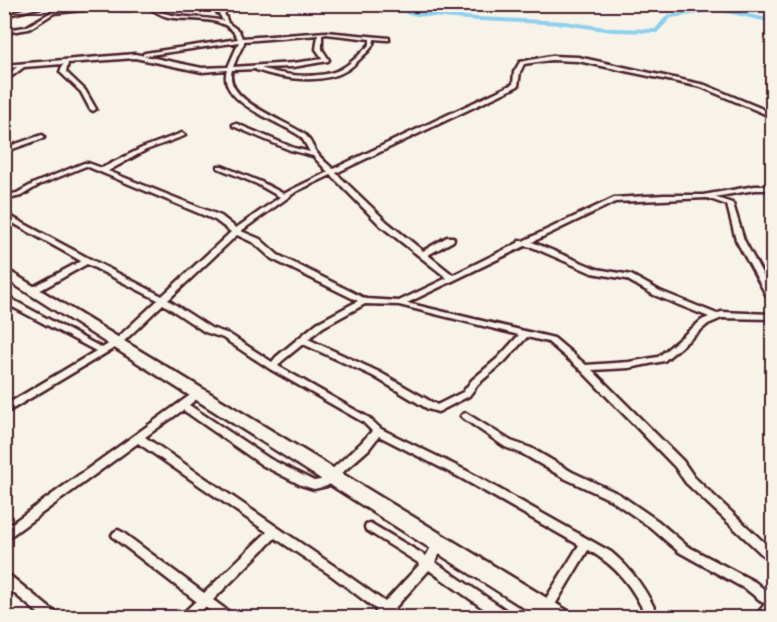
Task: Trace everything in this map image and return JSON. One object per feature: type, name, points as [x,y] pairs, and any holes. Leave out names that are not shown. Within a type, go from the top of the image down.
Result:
[{"type":"highway","points":[[8,280],[34,290],[110,347],[199,393],[553,613]]},
{"type":"street","points":[[4,15],[52,4]]},
{"type":"street","points":[[4,32],[27,28],[48,14],[77,4]]},
{"type":"street","points":[[208,4],[222,14],[226,23]]},
{"type":"street","points":[[60,11],[97,8],[129,9],[149,5],[162,13],[226,23],[233,27],[242,40]]},
{"type":"street","points":[[135,56],[202,70],[230,70],[324,61],[326,58],[319,49],[320,34]]},
{"type":"street","points":[[4,67],[135,56],[242,40],[320,34],[387,39]]},
{"type":"street","points":[[254,68],[268,74],[287,76],[332,74],[346,68],[363,54],[372,44],[372,37]]},
{"type":"street","points":[[242,40],[230,70],[229,84],[238,97],[304,136],[315,155],[384,224],[452,278]]},
{"type":"street","points":[[4,411],[110,347],[236,232],[284,197],[331,171],[516,85],[517,72],[522,63],[551,58],[578,58],[702,86],[772,115]]},
{"type":"street","points":[[66,62],[63,72],[83,91],[93,109]]},
{"type":"street","points":[[4,81],[22,66]]},
{"type":"street","points":[[235,124],[292,149],[315,155]]},
{"type":"street","points":[[102,171],[144,149],[182,135]]},
{"type":"street","points":[[4,150],[42,137]]},
{"type":"street","points":[[4,198],[19,195],[37,184],[86,164],[218,218],[236,232],[257,241],[282,261],[364,301],[399,303],[551,340],[584,368],[679,464],[690,480],[772,556]]},
{"type":"street","points":[[220,167],[259,183],[284,197]]},
{"type":"street","points":[[399,303],[614,200],[664,197],[726,198],[755,188],[772,188]]},
{"type":"street","points":[[726,198],[734,215],[740,240],[772,298]]},
{"type":"street","points":[[4,215],[87,261],[154,294],[208,330],[226,336],[273,367],[366,420],[378,431],[463,474],[586,544],[623,568],[634,582],[653,618]]},
{"type":"street","points":[[422,255],[450,239]]},
{"type":"street","points":[[522,243],[534,245],[595,271],[628,277],[670,299],[717,317]]},
{"type":"street","points":[[34,290],[87,261]]},
{"type":"street","points":[[4,295],[10,302],[110,347]]},
{"type":"street","points":[[273,367],[320,325],[364,301]]},
{"type":"street","points":[[584,368],[629,365],[661,359],[705,322],[721,315],[772,316]]},
{"type":"street","points":[[302,340],[333,352],[438,409],[465,394],[525,334]]},
{"type":"street","points":[[4,535],[199,393]]},
{"type":"street","points":[[183,405],[267,462],[314,485],[323,483],[365,446],[378,431]]},
{"type":"street","points":[[466,416],[508,444],[527,451],[568,475],[615,497],[654,524],[683,549],[751,586],[772,603],[760,618]]},
{"type":"street","points":[[137,437],[274,531],[381,614],[396,618]]},
{"type":"street","points":[[370,527],[428,563],[507,618]]},
{"type":"street","points":[[186,618],[274,531]]},
{"type":"street","points":[[118,535],[228,618]]},
{"type":"street","points":[[381,614],[428,563],[440,543]]},
{"type":"street","points":[[553,613],[586,544]]},
{"type":"street","points":[[4,578],[53,618]]},
{"type":"waterway","points":[[391,4],[408,13],[565,23],[612,30],[657,31],[669,16],[718,9],[772,21]]}]
